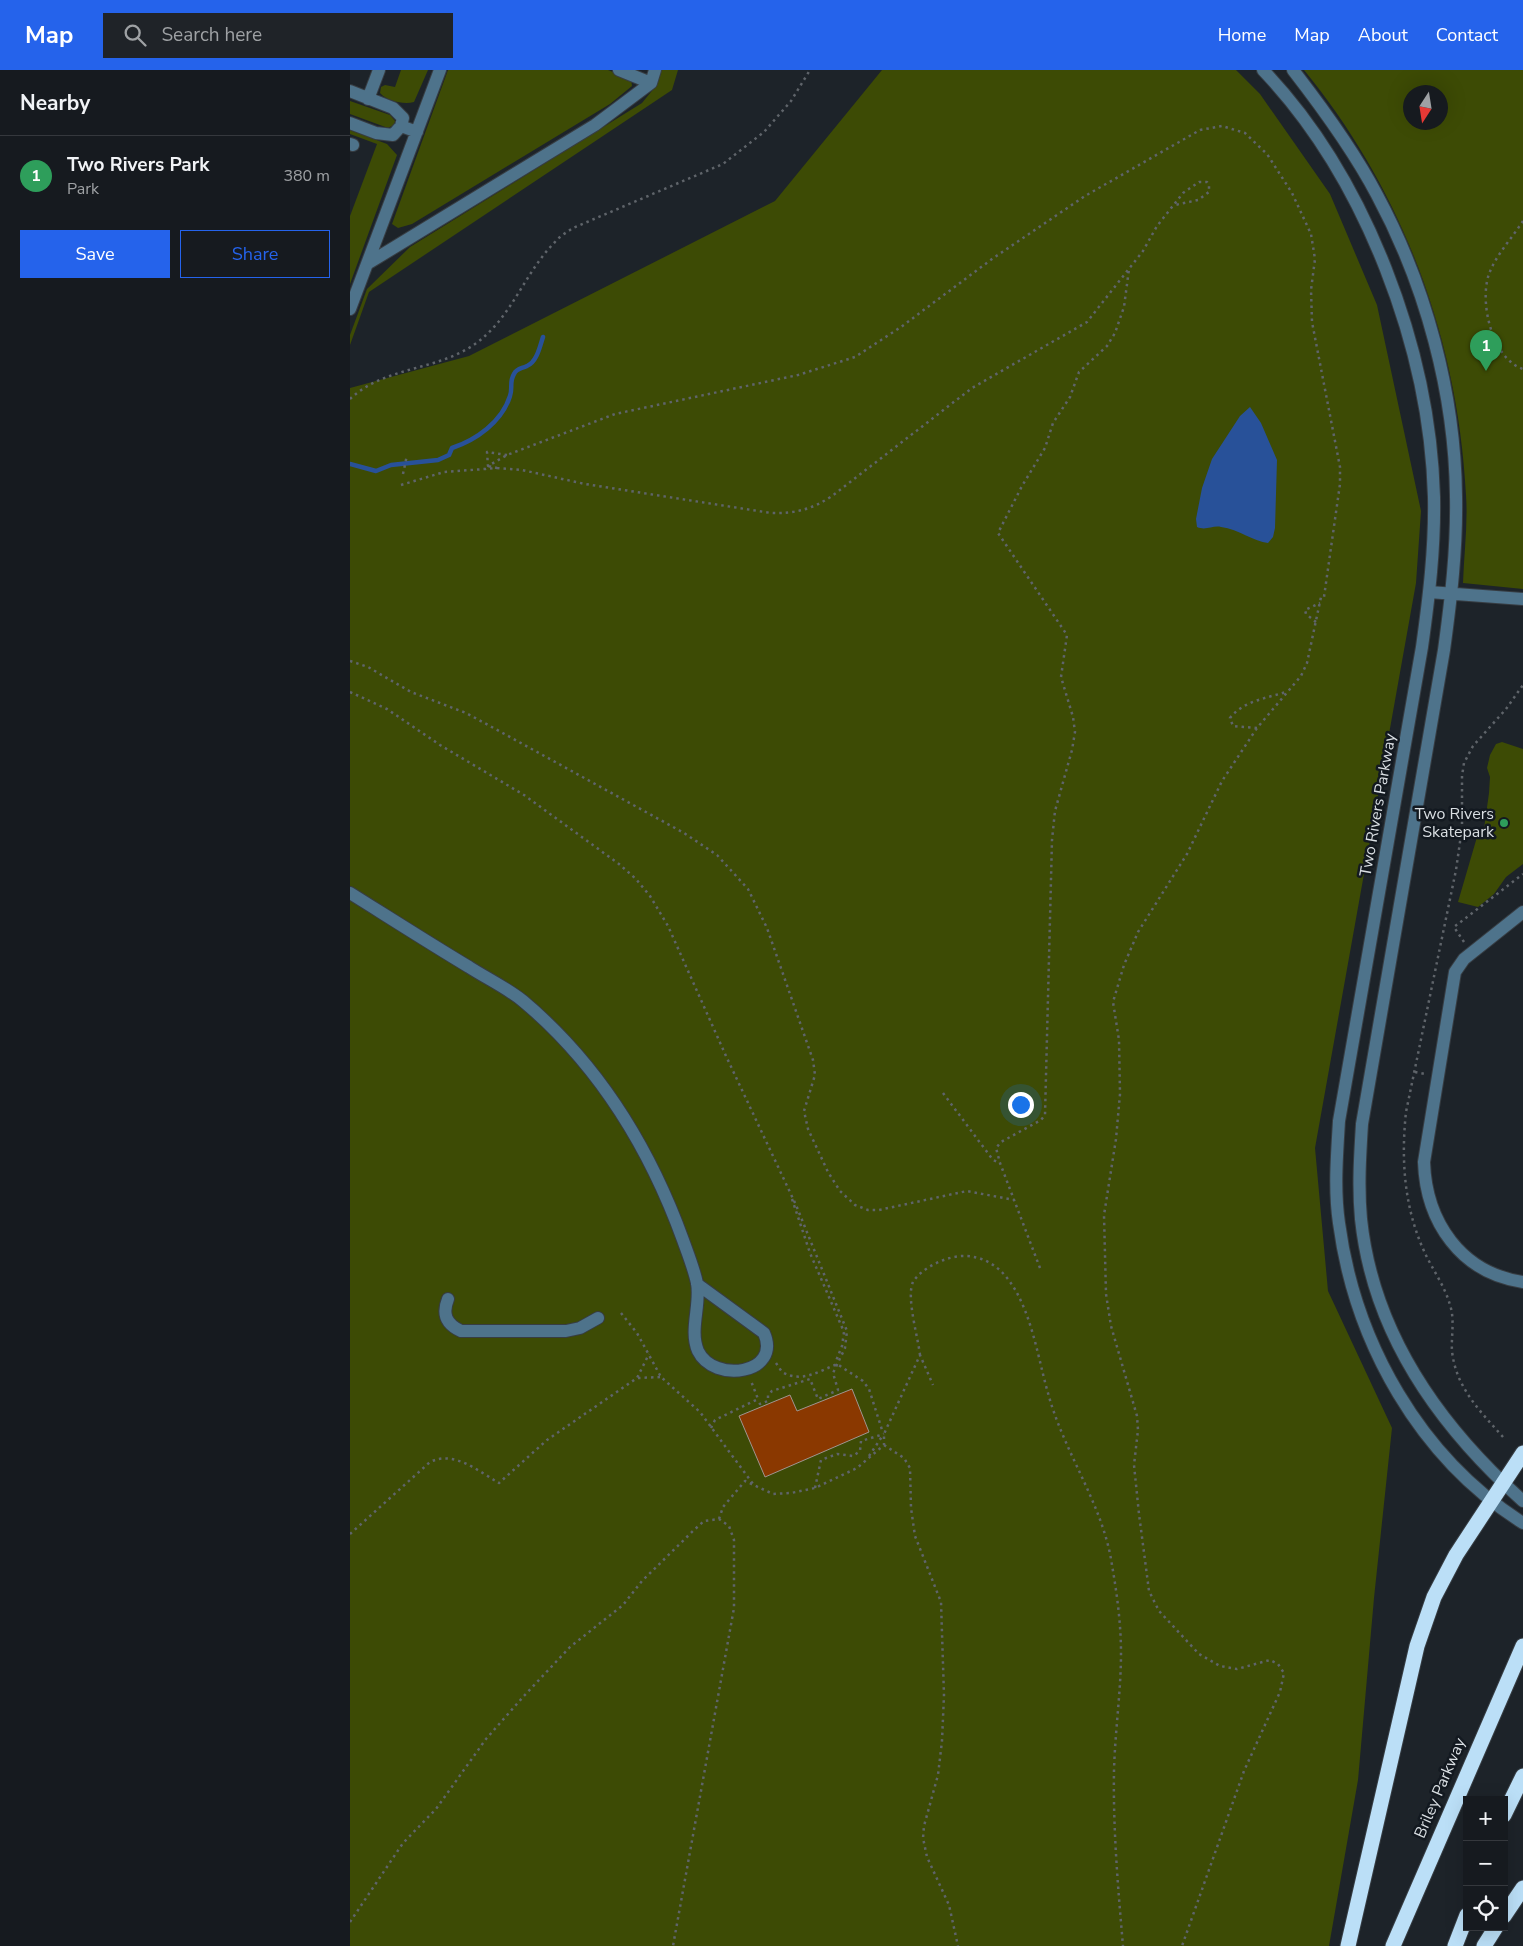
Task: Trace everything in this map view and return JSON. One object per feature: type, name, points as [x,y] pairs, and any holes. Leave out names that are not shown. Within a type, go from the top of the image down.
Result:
[{"type":"highway","points":[[1348,1946],[1417,1646],[1434,1597],[1456,1555],[1523,1453]]},
{"type":"highway","name":"Briley Parkway","points":[[1393,1946],[1523,1646]]},
{"type":"highway","points":[[1508,1807],[1523,1776]]},
{"type":"highway","points":[[1508,1910],[1523,1888]]},
{"type":"highway","points":[[1455,1946],[1463,1925]]},
{"type":"highway","points":[[1484,1946],[1493,1931]]},
{"type":"street","points":[[368,99],[379,70]]},
{"type":"street","points":[[350,309],[440,70]]},
{"type":"street","points":[[619,70],[653,76]]},
{"type":"street","name":"Two Rivers Parkway","points":[[1263,70],[1319,141],[1358,206],[1389,275],[1412,347],[1427,421],[1434,496],[1432,572],[1422,647],[1339,1121],[1336,1172],[1339,1222],[1348,1272],[1358,1305],[1384,1367],[1439,1452],[1492,1502],[1523,1523]]},
{"type":"street","points":[[1293,70],[1338,128],[1378,196],[1410,267],[1434,341],[1450,417],[1456,495],[1455,573],[1444,650],[1362,1124],[1359,1172],[1360,1201],[1370,1267],[1384,1313],[1404,1357],[1428,1398],[1458,1436],[1523,1501]]},
{"type":"street","points":[[367,264],[595,125],[653,76]]},
{"type":"street","points":[[350,92],[393,108],[403,118],[401,126],[393,135],[376,134],[350,123]]},
{"type":"street","points":[[401,126],[417,132]]},
{"type":"street","points":[[1429,592],[1523,599]]},
{"type":"street","points":[[350,893],[522,1000],[576,1052],[631,1127],[656,1174],[683,1240],[697,1284],[696,1342],[700,1354],[714,1366],[730,1371],[747,1370],[757,1365],[766,1349],[764,1333],[697,1284]]},
{"type":"street","points":[[1523,912],[1472,953],[1458,967],[1452,982],[1425,1148],[1427,1190],[1432,1210],[1442,1230],[1460,1253],[1492,1274],[1523,1282]]},
{"type":"street","points":[[448,1299],[445,1307],[446,1320],[451,1327],[461,1331],[566,1331],[580,1328],[598,1318]]},
{"type":"path","points":[[350,399],[385,376],[453,356],[474,345],[487,335],[504,316],[555,242],[573,228],[723,164],[764,132],[791,101],[810,70]]},
{"type":"path","points":[[485,469],[507,455],[615,414],[798,375],[855,357],[901,327],[992,259],[1085,196],[1200,130],[1222,126],[1245,134],[1267,154],[1279,170],[1300,208],[1315,248],[1310,298],[1312,322],[1336,444],[1340,484],[1324,597],[1321,597],[1307,663],[1301,676],[1257,728],[1222,781],[1187,854],[1138,932],[1124,965],[1113,1002],[1119,1040],[1120,1094],[1116,1139],[1104,1215],[1106,1294],[1111,1326],[1137,1416],[1138,1430],[1134,1465],[1149,1591],[1162,1615],[1206,1659],[1220,1666],[1232,1669],[1270,1660],[1280,1667],[1284,1677],[1280,1692],[1244,1771],[1182,1946]]},
{"type":"path","points":[[488,466],[522,470],[592,486],[771,513],[790,513],[811,508],[832,496],[972,388],[1082,326],[1092,317],[1144,251],[1157,226],[1184,193],[1195,184],[1203,182],[1209,185],[1210,188],[1202,198],[1175,205]]},
{"type":"path","points":[[1523,221],[1493,266],[1486,284],[1486,304],[1499,349],[1507,360],[1523,369]]},
{"type":"path","points":[[1040,1268],[1000,1163],[997,1145],[1041,1120],[1045,1115],[1052,833],[1075,732],[1073,717],[1061,677],[1067,635],[998,532],[1022,486],[1045,448],[1053,423],[1070,397],[1079,372],[1107,346],[1115,333],[1124,307],[1129,269]]},
{"type":"path","points":[[488,466],[487,452],[507,455]]},
{"type":"path","points":[[404,474],[407,455]]},
{"type":"path","points":[[402,485],[444,472],[497,468]]},
{"type":"path","points":[[1316,622],[1306,614],[1306,610],[1320,603]]},
{"type":"path","points":[[350,661],[368,667],[411,692],[466,713],[528,746],[698,841],[730,867],[748,889],[767,928],[813,1060],[815,1076],[804,1111],[808,1129],[824,1164],[850,1202],[864,1209],[879,1210],[967,1191],[1014,1200]]},
{"type":"path","points":[[350,692],[386,709],[440,745],[517,790],[604,852],[636,879],[655,904],[668,926],[790,1194],[847,1331],[847,1342],[833,1373],[838,1390],[818,1399],[810,1379],[772,1390],[768,1395],[768,1401],[760,1404],[750,1381],[758,1380]]},
{"type":"path","points":[[1257,728],[1232,726],[1230,718],[1249,703],[1287,692]]},
{"type":"path","points":[[1472,953],[1454,927],[1523,874]]},
{"type":"path","points":[[943,1093],[992,1160],[1000,1163]]},
{"type":"path","points":[[933,1385],[920,1355],[910,1288],[917,1276],[937,1263],[959,1256],[974,1257],[989,1264],[1002,1274],[1023,1302],[1048,1396],[1106,1538],[1112,1566],[1122,1652],[1114,1792],[1116,1865],[1123,1946]]},
{"type":"path","points":[[621,1313],[637,1333],[661,1377],[700,1412],[754,1486]]},
{"type":"path","points":[[350,1534],[430,1462],[438,1459],[456,1459],[499,1483],[547,1440],[637,1378],[649,1354]]},
{"type":"path","points":[[867,1458],[884,1434],[920,1355]]},
{"type":"path","points":[[774,1364],[776,1357],[777,1366],[782,1372],[797,1376],[815,1374],[837,1363]]},
{"type":"path","points":[[837,1363],[863,1380],[869,1389],[884,1434],[884,1445]]},
{"type":"path","points":[[637,1378],[661,1377]]},
{"type":"path","points":[[710,1428],[715,1420],[758,1399]]},
{"type":"path","points":[[815,1488],[821,1460],[837,1454],[854,1456],[860,1451],[861,1441],[884,1434]]},
{"type":"path","points":[[744,1481],[773,1494],[791,1493],[815,1488],[857,1468],[884,1445]]},
{"type":"path","points":[[884,1445],[904,1458],[910,1468],[910,1508],[916,1536],[941,1602],[944,1695],[942,1741],[938,1775],[924,1826],[923,1838],[928,1857],[949,1905],[958,1946]]},
{"type":"path","points":[[719,1519],[723,1507],[744,1481],[745,1474]]},
{"type":"path","points":[[350,1922],[406,1838],[430,1815],[486,1739],[523,1697],[570,1647],[623,1605],[642,1581],[686,1537],[704,1521],[719,1519],[729,1526],[734,1540],[734,1608],[672,1946]]},
{"type":"green space","points":[[401,70],[428,70],[414,102],[396,102],[380,93],[381,87],[385,85],[395,87]]},
{"type":"green space","points":[[448,70],[608,70],[631,79],[632,86],[610,104],[412,224],[398,228],[392,224]]},
{"type":"green space","points":[[661,70],[678,70],[672,90],[369,292],[350,345],[350,335],[367,289],[410,247],[642,103],[655,87]]},
{"type":"green space","points":[[882,70],[1236,70],[1260,94],[1330,194],[1377,305],[1421,511],[1416,583],[1315,1148],[1328,1291],[1392,1428],[1374,1598],[1358,1780],[1329,1946],[350,1946],[350,388],[469,356],[775,201]]},
{"type":"green space","points":[[1304,70],[1523,70],[1523,589],[1463,583],[1466,495],[1461,437],[1451,380],[1437,324],[1419,270],[1397,217],[1370,166],[1339,117]]},
{"type":"green space","points":[[350,101],[390,115],[395,121],[394,125],[388,128],[350,114]]},
{"type":"green space","points":[[350,130],[387,144],[397,155],[350,284],[350,216],[377,144],[350,134]]},
{"type":"green space","name":"Two Rivers Skatepark","points":[[1502,742],[1523,749],[1523,864],[1506,877],[1494,894],[1478,907],[1458,902],[1477,837],[1484,829],[1489,793],[1490,777],[1487,768],[1490,755],[1496,744]]},
{"type":"water","points":[[1250,407],[1261,423],[1277,460],[1275,528],[1273,537],[1268,543],[1228,528],[1197,527],[1196,519],[1202,488],[1212,459],[1240,416]]},
{"type":"building","points":[[852,1389],[869,1432],[765,1477],[739,1416],[790,1395],[797,1411]]},
{"type":"waterway","points":[[350,464],[376,471],[391,465],[438,460],[449,455],[452,448],[479,435],[501,414],[510,396],[515,372],[533,361],[538,353],[543,337]]},
{"type":"place","name":"Two Rivers Park","points":[[1486,371]]},
{"type":"place","name":"Two Rivers Skatepark","points":[[1504,823]]}]
